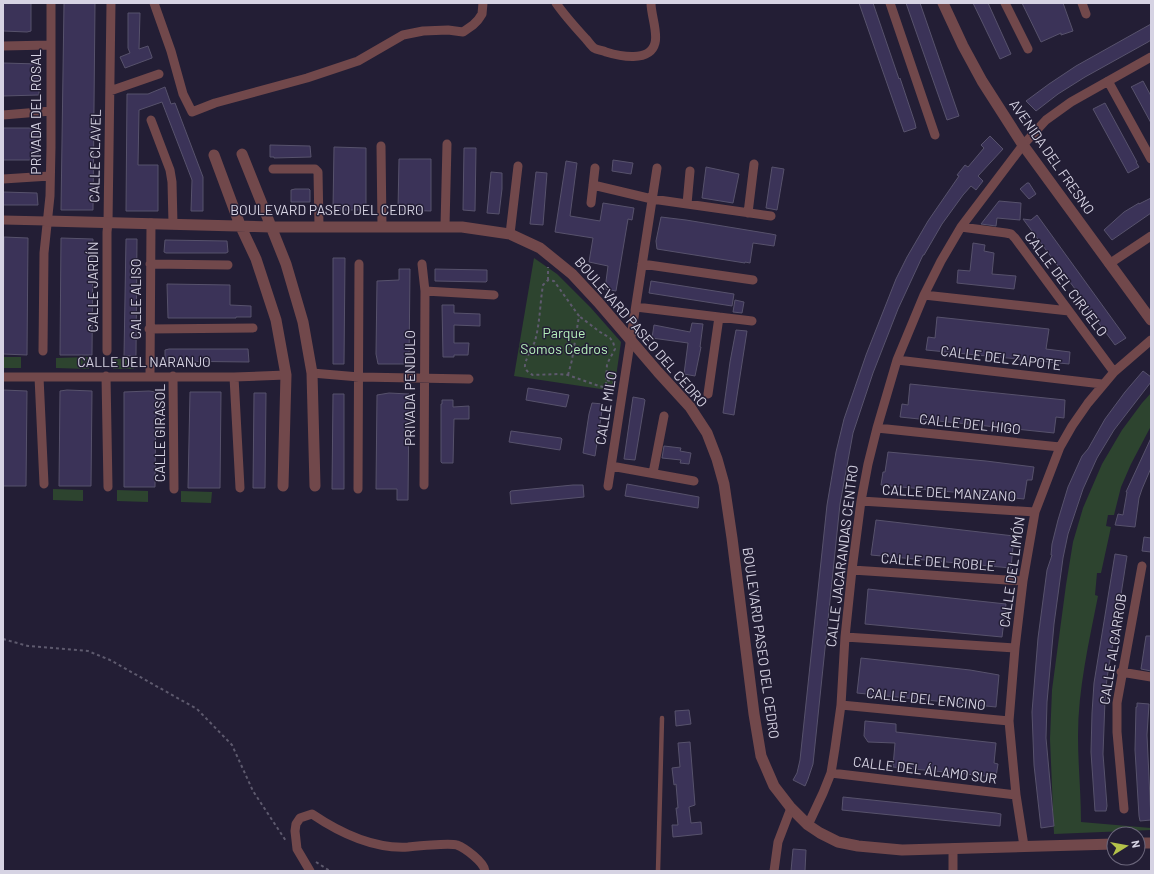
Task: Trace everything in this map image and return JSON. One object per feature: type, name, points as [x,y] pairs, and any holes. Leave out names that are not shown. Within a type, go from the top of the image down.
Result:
[{"type":"street","name":"PRIVADA DEL ROSAL","points":[[42,351],[44,253],[52,147],[50,45],[51,3]]},
{"type":"street","name":"CALLE CLAVEL","points":[[108,223],[111,3]]},
{"type":"street","points":[[154,3],[171,51],[183,94],[192,112],[215,103],[307,78],[358,61],[403,36],[423,31],[448,30],[463,32],[474,25],[478,20],[482,14],[483,3]]},
{"type":"street","points":[[556,3],[567,19],[594,48],[626,56],[641,56],[647,54],[655,43],[651,3]]},
{"type":"street","points":[[890,3],[935,135]]},
{"type":"street","name":"AVENIDA DEL FRESNO","points":[[943,3],[963,46],[982,81],[1023,145],[1151,320]]},
{"type":"street","points":[[1005,3],[1028,49]]},
{"type":"street","points":[[1082,3],[1086,14]]},
{"type":"street","points":[[3,46],[50,45]]},
{"type":"street","name":"CALLE JACARANDAS CENTRO","points":[[808,825],[831,773],[841,705],[845,638],[852,570],[861,501],[868,464],[897,360],[924,295],[941,261],[961,227],[1023,145],[1046,120],[1071,102],[1151,57]]},
{"type":"street","name":"CALLE CLAVEL","points":[[110,91],[159,74]]},
{"type":"street","points":[[1108,81],[1151,159]]},
{"type":"street","points":[[3,115],[51,111]]},
{"type":"street","points":[[150,120],[170,170],[172,182],[173,224]]},
{"type":"street","points":[[445,226],[447,144]]},
{"type":"street","points":[[381,146],[382,227]]},
{"type":"street","points":[[242,154],[286,264],[303,322],[312,374],[315,486]]},
{"type":"street","points":[[214,155],[240,225],[256,259],[276,320],[286,375],[283,486]]},
{"type":"street","points":[[748,213],[754,164]]},
{"type":"street","points":[[510,234],[518,166]]},
{"type":"street","points":[[591,203],[594,168]]},
{"type":"street","name":"CALLE MILO","points":[[608,486],[657,168]]},
{"type":"street","points":[[273,169],[317,170],[319,226]]},
{"type":"street","points":[[687,204],[690,171]]},
{"type":"street","points":[[3,179],[50,176]]},
{"type":"street","points":[[593,185],[652,199],[771,216]]},
{"type":"street","points":[[3,220],[47,221]]},
{"type":"street","name":"BOULEVARD PASEO DEL CEDRO","points":[[47,221],[271,227],[445,226],[510,234],[540,248],[561,264],[594,297],[690,407],[707,434],[717,459],[724,484],[754,714],[761,756],[774,786],[791,808],[808,825],[820,833],[838,842],[858,846],[902,850],[1106,844]]},
{"type":"street","name":"CALLE JARDÍN","points":[[108,223],[108,351]]},
{"type":"street","name":"CALLE ALISO","points":[[150,376],[151,223]]},
{"type":"street","name":"CALLE DEL CIRUELO","points":[[961,227],[1011,234],[1114,372]]},
{"type":"street","points":[[1110,264],[1151,236]]},
{"type":"street","points":[[150,264],[228,265]]},
{"type":"street","points":[[358,489],[359,264]]},
{"type":"street","name":"PRIVADA PENDULO","points":[[422,264],[425,291],[424,485]]},
{"type":"street","points":[[642,264],[753,280]]},
{"type":"street","points":[[425,291],[494,295]]},
{"type":"street","points":[[924,295],[1068,311]]},
{"type":"street","points":[[636,307],[752,321]]},
{"type":"street","points":[[708,394],[719,317]]},
{"type":"street","points":[[150,329],[253,328]]},
{"type":"street","name":"CALLE DEL LIMÓN","points":[[1024,846],[1016,795],[1009,721],[1015,648],[1023,581],[1034,512],[1060,447],[1072,426],[1102,384],[1151,340]]},
{"type":"street","name":"CALLE DEL ZAPOTE","points":[[897,360],[1102,384]]},
{"type":"street","points":[[312,374],[359,377],[469,379]]},
{"type":"street","name":"CALLE DEL NARANJO","points":[[3,377],[234,377],[286,375]]},
{"type":"street","points":[[106,376],[108,487]]},
{"type":"street","name":"CALLE GIRASOL","points":[[173,376],[174,489]]},
{"type":"street","points":[[39,377],[44,484]]},
{"type":"street","points":[[234,377],[240,488]]},
{"type":"street","points":[[653,473],[664,416]]},
{"type":"street","name":"CALLE DEL HIGO","points":[[877,428],[1060,447]]},
{"type":"street","points":[[611,466],[694,481]]},
{"type":"street","name":"CALLE DEL MANZANO","points":[[861,501],[1034,512]]},
{"type":"street","name":"CALLE ALGARROB","points":[[1124,809],[1117,732],[1117,703],[1121,672],[1142,566]]},
{"type":"street","name":"CALLE DEL ROBLE","points":[[852,570],[1023,581]]},
{"type":"street","points":[[845,638],[1015,648]]},
{"type":"street","points":[[1121,672],[1151,677]]},
{"type":"street","name":"CALLE DEL ENCINO","points":[[841,705],[1009,721]]},
{"type":"street","name":"CALLE DEL ÁLAMO SUR","points":[[831,773],[1016,795]]},
{"type":"street","points":[[774,871],[778,842],[791,808]]},
{"type":"street","points":[[310,871],[297,849],[296,824],[300,818],[312,814],[345,834],[371,843],[397,848],[457,845],[474,856],[484,867],[485,871]]},
{"type":"street","points":[[953,848],[953,871]]},
{"type":"lane","points":[[658,871],[662,718]]},
{"type":"path","points":[[548,280],[554,281],[579,316],[610,338],[613,342],[615,349],[607,364],[606,385],[603,387],[568,375],[530,374],[525,367],[525,363],[533,348],[537,332],[543,285],[548,280]]},
{"type":"path","points":[[568,375],[579,316]]},
{"type":"path","points":[[3,639],[28,646],[88,651],[110,660],[197,709],[232,745],[253,791],[284,839],[330,871]]},
{"type":"green space","name":"Parque Somos Cedros","points":[[534,258],[557,274],[591,308],[621,342],[614,391],[514,376]]},
{"type":"green space","points":[[3,357],[21,357],[21,368],[3,368]]},
{"type":"green space","points":[[88,357],[89,369],[56,368],[56,358]]},
{"type":"green space","points":[[134,358],[134,369],[113,369],[113,359]]},
{"type":"green space","points":[[1151,393],[1151,426],[1121,487],[1114,515],[1108,515],[1106,526],[1111,527],[1101,573],[1097,573],[1095,595],[1098,596],[1082,683],[1078,718],[1081,822],[1128,826],[1106,826],[1106,832],[1054,834],[1050,739],[1052,690],[1073,542],[1083,508],[1102,464],[1122,430]]},
{"type":"green space","points":[[53,489],[83,490],[83,501],[53,500]]},
{"type":"green space","points":[[117,490],[148,491],[148,502],[117,501]]},
{"type":"green space","points":[[181,491],[212,492],[211,503],[181,502]]},
{"type":"green space","points":[[1146,828],[1151,828],[1151,830],[1146,830]]},
{"type":"building","points":[[3,3],[31,3],[31,31],[3,31]]},
{"type":"building","points":[[64,3],[95,3],[93,210],[61,210]]},
{"type":"building","points":[[859,3],[873,3],[916,128],[904,132]]},
{"type":"building","points":[[906,3],[920,3],[959,116],[947,120]]},
{"type":"building","points":[[973,3],[988,3],[1011,54],[1000,59]]},
{"type":"building","points":[[1022,3],[1063,3],[1073,31],[1061,35],[1061,33],[1041,42]]},
{"type":"building","points":[[128,13],[140,13],[139,49],[148,46],[152,58],[125,68],[120,57],[130,53],[128,48]]},
{"type":"building","points":[[1151,24],[1151,40],[1085,77],[1058,94],[1036,111],[1026,101],[1076,66]]},
{"type":"building","points":[[3,63],[39,64],[39,95],[3,96]]},
{"type":"building","points":[[1143,81],[1151,96],[1151,123],[1131,87]]},
{"type":"building","points":[[165,87],[171,104],[175,103],[203,177],[203,211],[191,211],[192,180],[162,102],[139,110],[138,165],[158,165],[158,211],[126,211],[127,94],[148,94]]},
{"type":"building","points":[[1105,103],[1139,167],[1128,173],[1093,109]]},
{"type":"building","points":[[3,128],[38,128],[38,160],[3,160]]},
{"type":"building","points":[[990,136],[1003,149],[978,176],[983,181],[976,190],[971,186],[963,195],[942,224],[923,255],[898,309],[873,373],[853,433],[840,504],[813,764],[805,786],[793,780],[797,773],[800,760],[827,505],[836,452],[844,419],[866,355],[896,279],[907,257],[928,221],[959,176],[957,175],[965,165],[968,167],[984,148],[981,145]]},
{"type":"building","points":[[270,145],[310,146],[311,157],[270,157]]},
{"type":"building","points":[[334,147],[366,148],[366,210],[333,209]]},
{"type":"building","points":[[464,148],[476,148],[475,211],[463,210]]},
{"type":"building","points":[[399,159],[431,159],[431,211],[398,210]]},
{"type":"building","points":[[613,160],[633,163],[631,174],[612,171]]},
{"type":"building","points":[[566,161],[577,163],[570,216],[600,221],[603,203],[634,208],[632,220],[628,219],[616,291],[605,289],[608,266],[589,262],[593,238],[555,232]]},
{"type":"building","points":[[706,167],[739,174],[733,203],[702,198]]},
{"type":"building","points":[[772,167],[784,169],[777,210],[766,208]]},
{"type":"building","points":[[491,172],[502,173],[499,214],[487,213]]},
{"type":"building","points":[[536,172],[547,173],[543,225],[530,224]]},
{"type":"building","points":[[1029,183],[1036,194],[1029,199],[1020,189]]},
{"type":"building","points":[[309,189],[310,202],[291,202],[291,190]]},
{"type":"building","points":[[3,192],[37,193],[38,205],[3,205]]},
{"type":"building","points":[[1151,198],[1151,213],[1112,240],[1104,230],[1124,212]]},
{"type":"building","points":[[999,201],[1021,203],[1020,220],[997,218],[996,226],[981,224]]},
{"type":"building","points":[[1037,215],[1126,338],[1115,345],[1023,219],[1031,220]]},
{"type":"building","points":[[661,217],[776,235],[774,246],[753,243],[750,263],[657,249],[656,241]]},
{"type":"building","points":[[4,237],[28,238],[27,355],[3,354]]},
{"type":"building","points":[[61,238],[93,239],[92,355],[60,355]]},
{"type":"building","points":[[126,239],[137,239],[136,356],[124,356]]},
{"type":"building","points":[[165,240],[227,241],[228,252],[166,253],[164,252]]},
{"type":"building","points":[[973,243],[985,245],[984,251],[994,253],[992,274],[1016,276],[1014,289],[957,283],[958,270],[970,271]]},
{"type":"building","points":[[333,258],[345,258],[344,364],[333,364]]},
{"type":"building","points":[[399,269],[410,269],[409,364],[378,364],[376,354],[377,281],[399,280]]},
{"type":"building","points":[[435,269],[487,270],[487,281],[435,281]]},
{"type":"building","points":[[651,281],[734,294],[732,306],[649,293]]},
{"type":"building","points":[[167,284],[230,285],[230,305],[251,306],[251,317],[168,318]]},
{"type":"building","points":[[735,300],[744,302],[742,313],[733,312]]},
{"type":"building","points":[[442,305],[454,305],[454,313],[480,314],[480,326],[454,325],[454,343],[469,343],[468,355],[443,357]]},
{"type":"building","points":[[937,317],[1049,329],[1046,349],[1070,352],[1069,364],[926,350],[928,337],[935,338]]},
{"type":"building","points":[[692,323],[703,324],[701,347],[695,376],[684,374],[688,343],[652,338],[654,325],[690,332]]},
{"type":"building","points":[[736,330],[747,331],[734,415],[723,413]]},
{"type":"building","points":[[248,349],[249,362],[165,361],[165,350]]},
{"type":"building","points":[[1143,371],[1151,377],[1151,382],[1114,430],[1097,458],[1083,489],[1068,534],[1063,558],[1054,624],[1047,702],[1046,738],[1054,826],[1041,828],[1034,765],[1032,712],[1038,638],[1047,570],[1052,555],[1052,544],[1068,487],[1082,456],[1088,449],[1105,419]]},
{"type":"building","points":[[910,384],[1065,400],[1064,418],[1056,417],[1054,433],[900,417],[902,404],[908,405]]},
{"type":"building","points":[[528,388],[569,395],[566,407],[526,400]]},
{"type":"building","points":[[3,390],[27,391],[26,486],[3,486]]},
{"type":"building","points":[[60,391],[92,391],[91,486],[59,486]]},
{"type":"building","points":[[124,392],[156,392],[155,487],[124,487]]},
{"type":"building","points":[[190,392],[221,392],[220,488],[188,488]]},
{"type":"building","points":[[254,393],[266,393],[265,488],[253,488]]},
{"type":"building","points":[[389,393],[409,394],[408,500],[397,500],[397,489],[376,489],[377,395]]},
{"type":"building","points":[[333,394],[344,394],[344,489],[332,489]]},
{"type":"building","points":[[633,397],[645,400],[635,460],[624,459]]},
{"type":"building","points":[[442,400],[453,400],[453,407],[469,406],[469,419],[454,419],[453,463],[441,462]]},
{"type":"building","points":[[592,403],[603,404],[595,456],[583,453]]},
{"type":"building","points":[[511,431],[561,438],[560,450],[509,442]]},
{"type":"building","points":[[1151,438],[1151,468],[1139,498],[1135,527],[1115,525],[1118,514],[1123,515],[1126,492]]},
{"type":"building","points":[[664,446],[681,448],[680,451],[691,453],[689,464],[680,463],[681,460],[662,458]]},
{"type":"building","points":[[888,452],[1034,467],[1032,480],[1027,480],[1024,499],[881,485],[883,472],[885,472]]},
{"type":"building","points":[[627,484],[699,497],[698,508],[625,496]]},
{"type":"building","points":[[583,485],[584,497],[511,504],[511,491]]},
{"type":"building","points":[[876,520],[1014,536],[1011,568],[871,555]]},
{"type":"building","points":[[1144,537],[1151,538],[1151,552],[1142,551]]},
{"type":"building","points":[[1115,554],[1127,556],[1120,601],[1115,613],[1118,613],[1107,678],[1105,700],[1103,754],[1107,806],[1106,811],[1095,811],[1091,752],[1094,683]]},
{"type":"building","points":[[868,589],[1006,604],[1002,637],[865,624]]},
{"type":"building","points":[[1146,636],[1151,636],[1151,671],[1141,669]]},
{"type":"building","points":[[861,658],[970,670],[999,675],[996,707],[857,693]]},
{"type":"building","points":[[1137,703],[1149,704],[1147,735],[1151,820],[1140,821],[1135,750]]},
{"type":"building","points":[[689,710],[691,724],[676,726],[675,711]]},
{"type":"building","points":[[865,721],[896,724],[896,732],[996,743],[994,763],[998,764],[996,777],[893,767],[895,743],[868,742],[864,736]]},
{"type":"building","points":[[690,742],[695,805],[689,807],[691,823],[701,822],[702,834],[673,837],[672,825],[678,825],[676,808],[678,808],[676,784],[674,785],[672,768],[680,767],[678,743]]},
{"type":"building","points":[[843,797],[996,813],[1001,814],[1000,826],[842,810]]},
{"type":"building","points":[[793,849],[806,850],[805,871],[791,871]]}]
